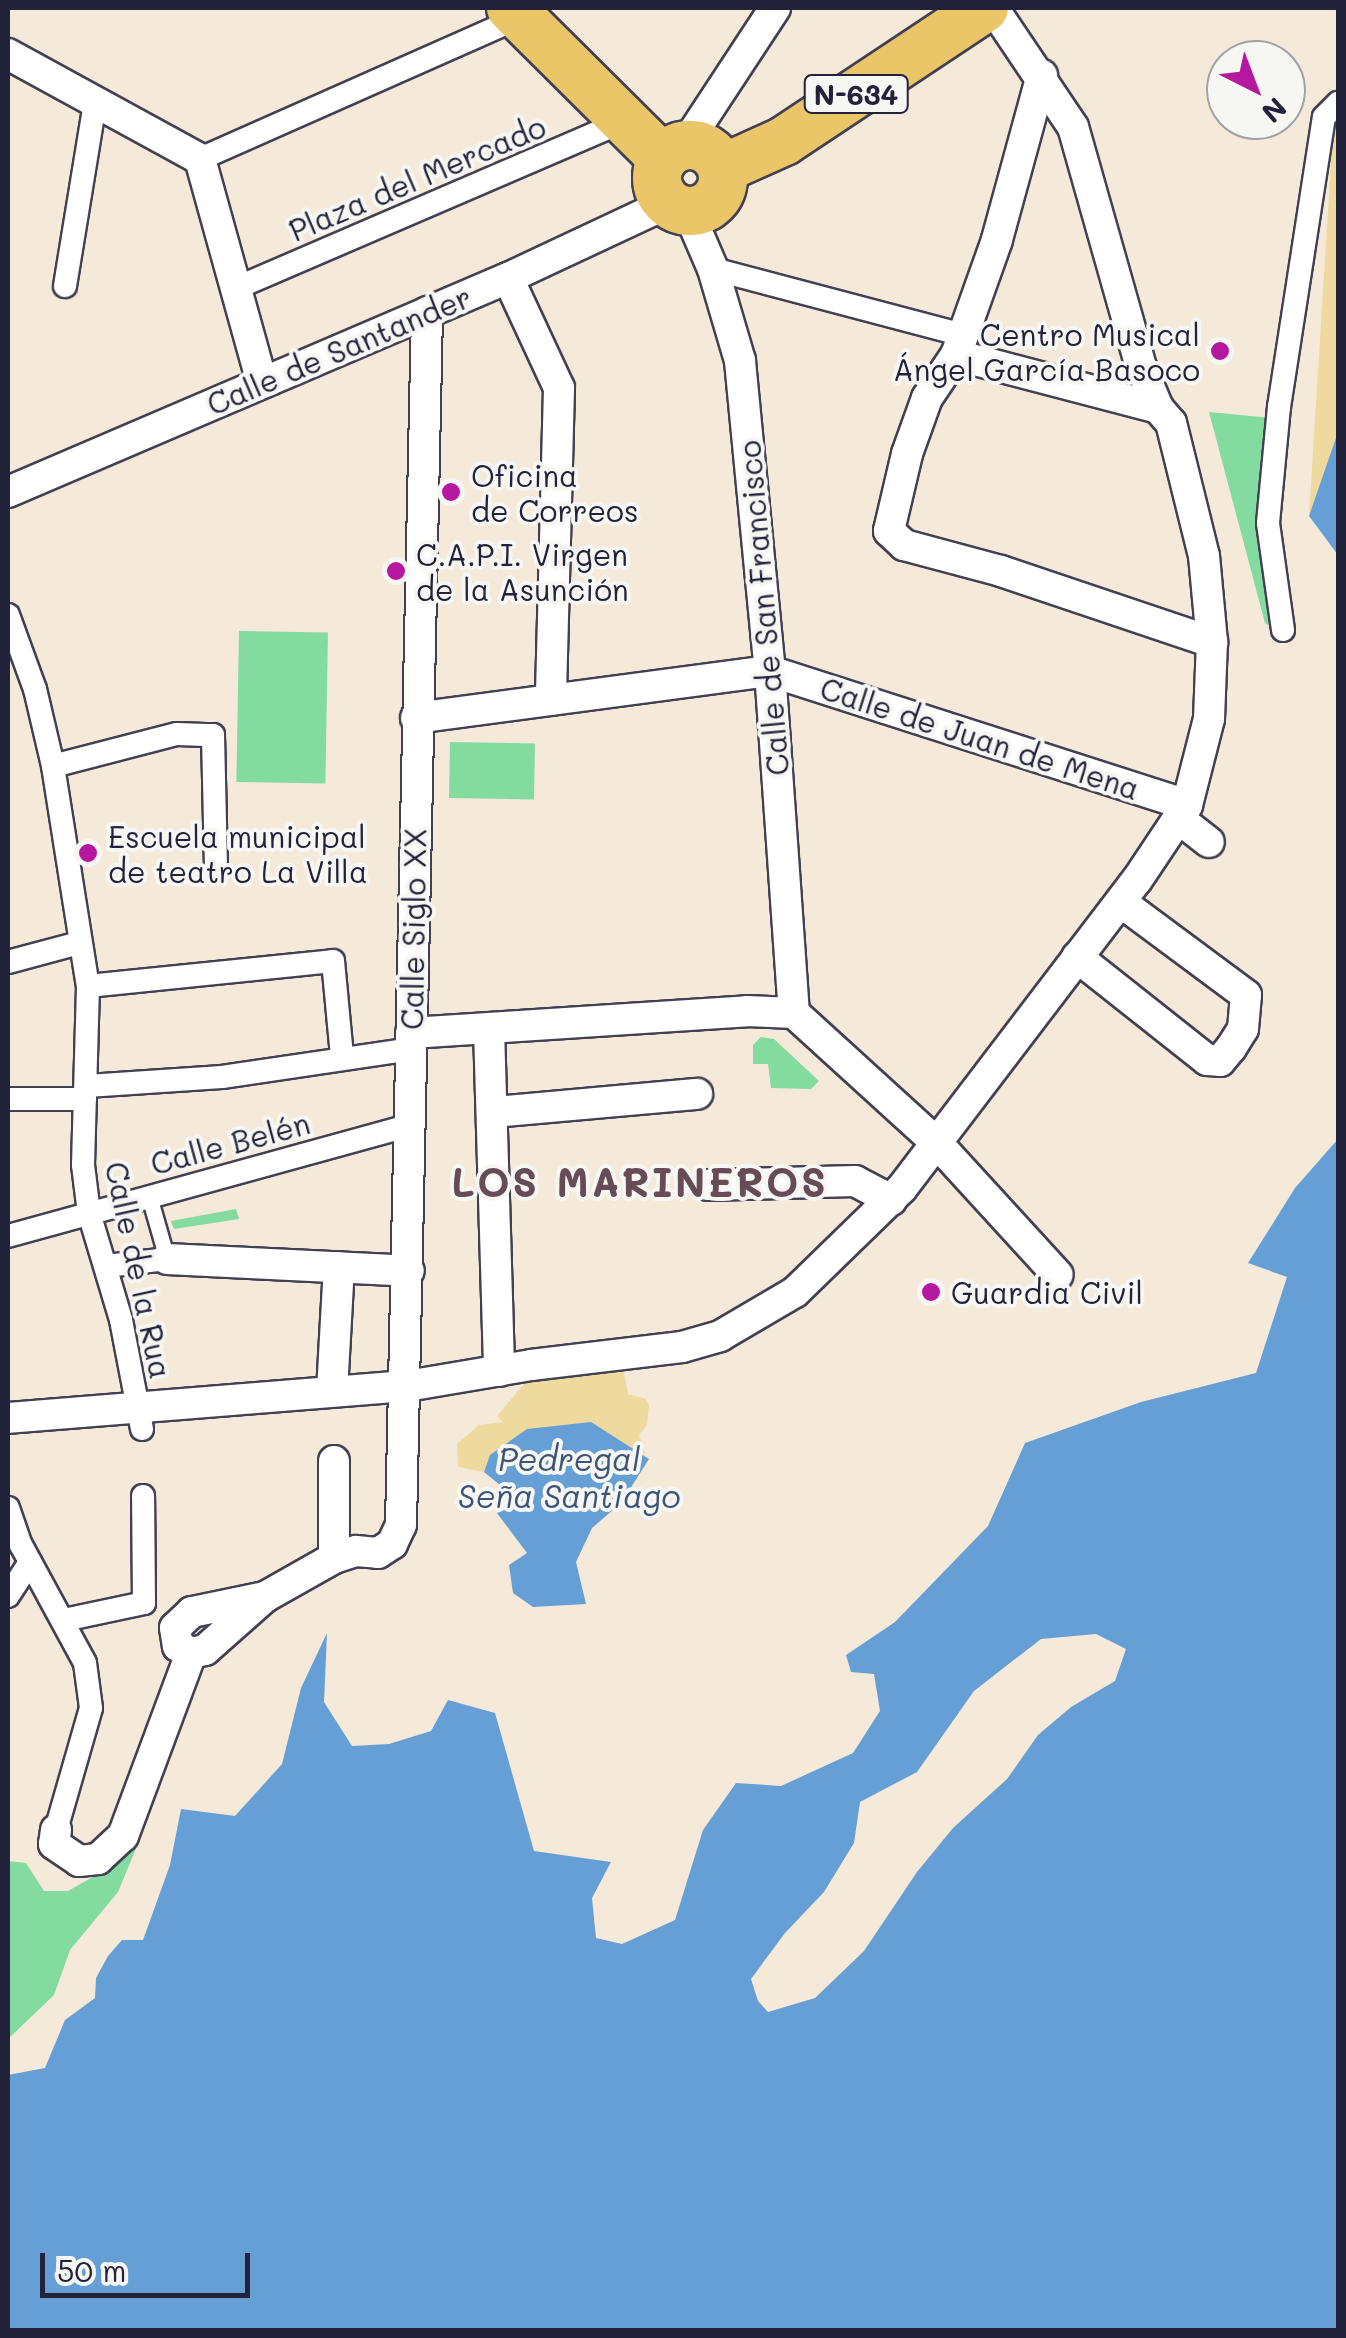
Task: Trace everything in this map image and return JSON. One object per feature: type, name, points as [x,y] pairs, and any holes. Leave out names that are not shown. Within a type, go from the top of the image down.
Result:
[{"type":"highway","name":"N-634","points":[[685,177],[784,142],[984,8]]},
{"type":"highway","points":[[516,12],[685,177]]},
{"type":"street","points":[[685,177],[775,8]]},
{"type":"street","points":[[8,1418],[139,1420],[332,1390],[407,1386],[682,1347],[720,1336],[795,1292],[891,1200],[1121,902],[1182,812],[1209,720],[1212,642],[1204,556],[1171,423],[1158,408],[1141,367],[1074,128],[994,8]]},
{"type":"street","points":[[200,160],[516,12]]},
{"type":"street","points":[[8,54],[200,160],[262,382]]},
{"type":"street","points":[[1042,75],[997,240],[960,345],[927,398],[907,454],[890,516],[890,532],[896,540],[1212,642]]},
{"type":"street","points":[[65,286],[96,103]]},
{"type":"street","points":[[1283,630],[1268,523],[1279,407],[1324,117],[1338,104]]},
{"type":"street","name":"Plaza del Mercado","points":[[234,289],[624,121]]},
{"type":"street","name":"Calle de San Francisco","points":[[685,177],[740,360],[770,671],[794,1013]]},
{"type":"street","name":"Calle de Santander","points":[[8,492],[508,278],[685,177]]},
{"type":"street","points":[[713,268],[1158,408]]},
{"type":"street","points":[[508,278],[559,388],[551,700]]},
{"type":"street","name":"Calle Siglo XX","points":[[334,1558],[356,1551],[378,1553],[392,1544],[401,1525],[407,1386],[416,718],[427,312]]},
{"type":"street","name":"Calle de la Rua","points":[[8,615],[35,689],[53,766],[88,986],[82,1165],[89,1212],[122,1320],[139,1420]]},
{"type":"street","name":"Calle de Juan de Mena","points":[[416,718],[770,671],[1182,812],[1210,842]]},
{"type":"street","points":[[53,766],[177,734],[214,735],[216,864]]},
{"type":"street","points":[[1077,958],[1206,1060],[1220,1061],[1231,1048],[1243,1030],[1246,995],[1121,902]]},
{"type":"street","points":[[8,962],[79,943]]},
{"type":"street","points":[[88,986],[332,961],[342,1057]]},
{"type":"street","points":[[8,1099],[222,1077],[490,1029],[747,1011],[794,1013],[936,1142],[1058,1275]]},
{"type":"street","points":[[490,1029],[499,1370]]},
{"type":"street","points":[[494,1112],[698,1094]]},
{"type":"street","name":"Calle Belén","points":[[8,1236],[411,1125]]},
{"type":"street","points":[[708,1185],[856,1181],[891,1200]]},
{"type":"street","points":[[106,1266],[167,1259],[409,1271]]},
{"type":"street","points":[[332,1390],[339,1268]]},
{"type":"street","points":[[8,1508],[30,1562],[85,1663],[91,1708],[54,1844],[79,1861],[98,1859],[123,1836],[191,1653],[178,1646],[175,1637],[182,1618],[209,1606],[265,1597],[334,1558],[334,1460]]},
{"type":"street","points":[[64,1620],[144,1604],[143,1496]]},
{"type":"street","points":[[8,1596],[30,1562]]},
{"type":"lane","points":[[149,1196],[167,1259]]},
{"type":"green space","points":[[1209,412],[1271,418],[1276,630],[1265,623]]},
{"type":"green space","points":[[239,631],[328,633],[325,784],[236,782]]},
{"type":"green space","points":[[450,742],[535,743],[534,799],[449,798]]},
{"type":"green space","points":[[761,1037],[774,1039],[819,1081],[811,1089],[771,1088],[768,1064],[753,1064],[753,1045]]},
{"type":"green space","points":[[236,1209],[239,1219],[174,1229],[171,1221]]},
{"type":"green space","points":[[140,1839],[118,1892],[70,1950],[54,1995],[8,2039],[8,1861],[26,1863],[44,1891],[68,1891],[112,1866]]},
{"type":"sand","points":[[1338,109],[1338,478],[1309,516],[1334,113]]},
{"type":"sand","points":[[623,1367],[628,1394],[646,1399],[649,1405],[647,1425],[639,1435],[645,1453],[640,1456],[591,1422],[490,1455],[484,1472],[458,1467],[457,1444],[479,1425],[503,1422],[497,1416],[529,1378]]},
{"type":"water","points":[[1338,432],[1338,555],[1309,516]]},
{"type":"water","points":[[1338,1139],[1338,2330],[8,2330],[8,2075],[45,2068],[65,2020],[95,1998],[96,1978],[108,1956],[122,1940],[143,1940],[170,1865],[181,1809],[235,1816],[282,1764],[301,1688],[327,1633],[324,1702],[352,1746],[389,1744],[431,1731],[448,1700],[495,1713],[534,1851],[611,1862],[592,1898],[596,1938],[622,1944],[675,1920],[703,1830],[736,1783],[781,1786],[853,1753],[880,1711],[874,1674],[851,1672],[846,1655],[895,1622],[988,1526],[1025,1443],[1141,1402],[1256,1373],[1287,1277],[1248,1263],[1295,1188]],"holes":[[[1096,1634],[1126,1649],[1115,1681],[1071,1707],[1038,1735],[1007,1779],[953,1828],[917,1872],[864,1951],[815,1998],[768,2012],[758,2001],[751,1979],[785,1933],[824,1892],[854,1843],[860,1802],[917,1772],[974,1691],[1041,1639]]]},
{"type":"water","name":"Pedregal Seña Santiago","points":[[591,1422],[649,1459],[621,1503],[592,1528],[576,1562],[586,1604],[533,1607],[513,1593],[509,1565],[527,1553],[497,1513],[522,1503],[484,1472],[490,1455],[527,1429]]},
{"type":"place","name":"Centro Musical Ángel García Basoco","points":[[1220,351]]},
{"type":"place","name":"Oficina de Correos","points":[[451,492]]},
{"type":"place","name":"C.A.P.I. Virgen de la Asunción","points":[[396,571]]},
{"type":"place","name":"Escuela municipal de teatro La Villa","points":[[88,853]]},
{"type":"place","name":"Guardia Civil","points":[[931,1292]]},
{"type":"district","name":"LOS MARINEROS","points":[[640,1181]]}]
